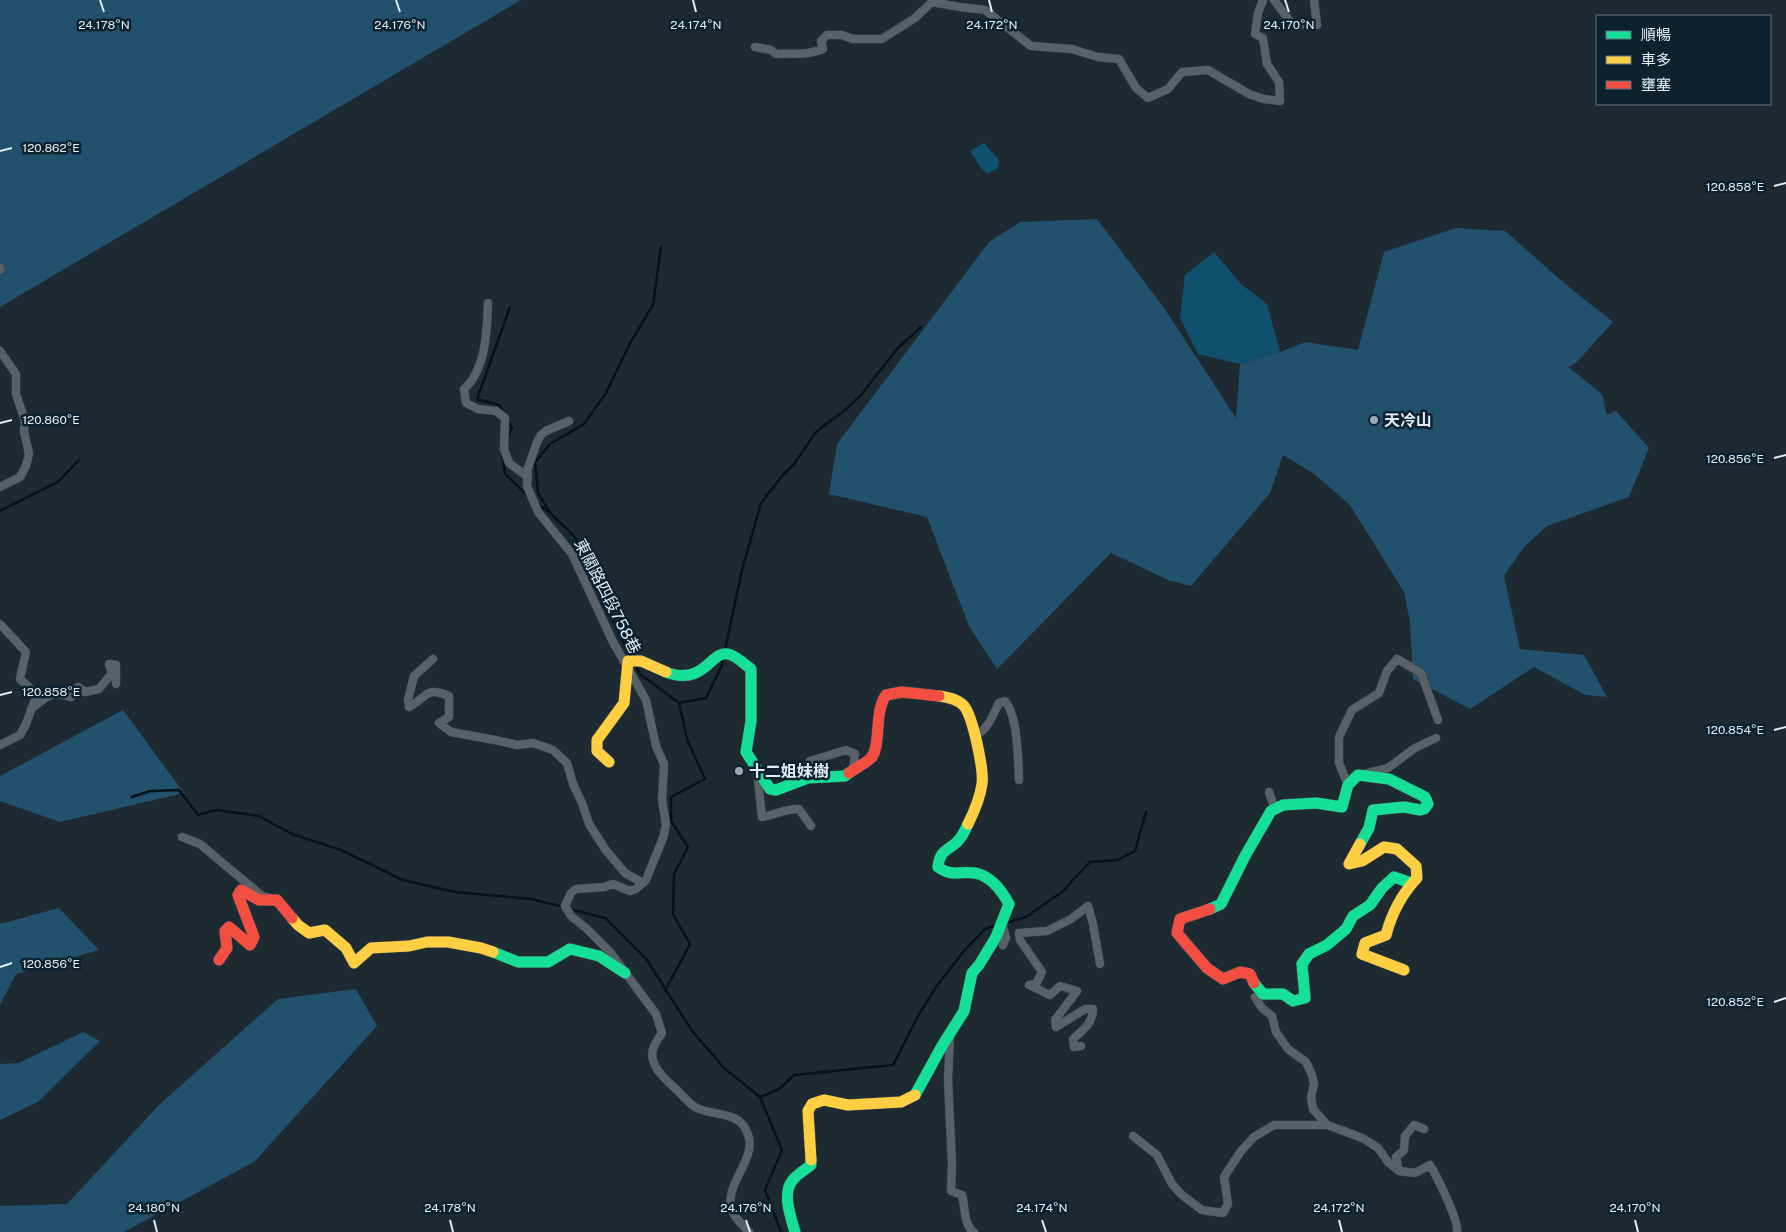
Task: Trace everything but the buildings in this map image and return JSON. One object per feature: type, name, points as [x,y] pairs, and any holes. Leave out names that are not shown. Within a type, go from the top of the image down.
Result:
[{"type":"street","points":[[755,47],[771,50],[776,54],[805,55],[824,49],[821,41],[827,35],[842,35],[853,39],[882,40],[915,18],[933,1],[985,10],[1031,46],[1072,49],[1098,58],[1119,60],[1136,88],[1148,98],[1168,89],[1182,72],[1208,70],[1249,94],[1264,99],[1280,101],[1279,82],[1267,64],[1263,38],[1255,34],[1258,13],[1263,0]]},
{"type":"street","points":[[1274,0],[1292,24],[1317,25],[1314,0]]},
{"type":"street","points":[[488,303],[486,342],[472,382],[464,389],[466,403],[478,409],[496,411],[505,418],[504,449],[508,463],[528,477]]},
{"type":"street","points":[[0,351],[16,374],[16,394],[25,421],[24,431],[30,454],[20,477],[0,486]]},
{"type":"street","name":"東關路四段758巷","points":[[569,421],[541,435],[528,468],[527,486],[538,512],[572,554],[613,642],[646,700],[656,746],[664,764],[662,800],[666,825],[663,838],[646,880],[643,883]]},
{"type":"street","points":[[0,624],[26,652],[20,679],[32,690],[35,699],[20,735],[0,746]]},
{"type":"street","name":"東關路四段758巷","points":[[609,762],[597,752],[597,740],[624,703],[628,661],[637,658],[677,676],[698,673],[706,668],[716,656],[724,654],[731,655],[751,669],[751,734],[746,752],[770,789],[776,790],[808,778],[846,776],[872,757],[881,702],[886,695],[898,692],[943,696],[961,702],[967,712],[975,735],[982,775],[982,787],[964,833],[959,840],[943,850],[938,866],[946,873],[985,876],[1002,892],[1008,899],[1009,904],[996,937],[979,966],[972,973],[964,1011],[918,1094],[901,1102],[848,1105],[824,1100],[812,1104],[808,1111],[810,1116],[811,1165],[790,1183],[789,1189],[790,1215],[795,1232]]},
{"type":"street","points":[[434,659],[414,676],[408,700],[409,707],[417,703],[424,694],[436,691],[449,696],[449,717],[439,722],[451,732],[517,745],[533,742],[553,750],[567,762],[573,784],[589,824],[605,849],[624,873],[643,883],[630,891],[612,884],[576,889],[571,893],[565,906],[570,914],[610,952],[656,1014],[662,1033],[653,1047],[652,1056],[661,1074],[696,1108],[734,1118],[742,1124],[748,1134],[748,1157],[732,1188],[731,1209],[749,1232]]},
{"type":"street","points":[[1348,785],[1339,764],[1339,736],[1352,710],[1378,694],[1387,671],[1397,659],[1421,673],[1438,720]]},
{"type":"street","points":[[31,709],[55,693],[71,697],[78,687],[85,692],[99,689],[112,673],[109,664],[116,665],[116,684]]},
{"type":"street","points":[[975,735],[981,732],[988,724],[999,703],[1005,702],[1009,707],[1014,724],[1019,780]]},
{"type":"street","points":[[1263,994],[1256,987],[1250,974],[1240,972],[1223,979],[1207,968],[1177,934],[1180,919],[1200,914],[1221,904],[1271,810],[1283,805],[1316,803],[1342,807],[1348,785],[1358,775],[1388,768],[1415,748],[1436,738]]},
{"type":"street","points":[[810,760],[846,750],[855,754],[853,771]]},
{"type":"street","points":[[757,769],[762,817],[777,815],[791,808],[799,809],[811,826]]},
{"type":"street","points":[[1358,775],[1389,780],[1425,797],[1428,804],[1424,809],[1420,810],[1404,807],[1373,810],[1369,828],[1349,864],[1362,861],[1384,848],[1398,849],[1416,866],[1416,878],[1402,892],[1392,911],[1386,935],[1365,943],[1362,954],[1404,970]]},
{"type":"street","points":[[1269,792],[1275,809]]},
{"type":"street","points":[[182,837],[200,844],[262,896],[278,900],[298,926],[309,933],[325,930],[346,948],[354,963],[371,948],[448,942],[481,948],[518,962],[548,962],[570,949],[599,956],[625,973]]},
{"type":"street","points":[[1326,1125],[1313,1109],[1311,1097],[1314,1084],[1306,1062],[1288,1048],[1276,1032],[1272,1016],[1262,1008],[1255,998],[1263,994],[1284,994],[1293,1002],[1305,998],[1302,964],[1309,954],[1327,945],[1346,930],[1353,916],[1370,905],[1382,888],[1394,877],[1411,884]]},
{"type":"street","points":[[220,960],[227,948],[225,931],[229,927],[250,945],[254,936],[238,895],[241,890],[259,900],[278,900]]},
{"type":"street","points":[[1002,923],[1019,933],[1046,931],[1070,919],[1088,906],[1100,964]]},
{"type":"street","points":[[1002,923],[1006,938],[1003,946]]},
{"type":"street","points":[[1019,933],[1020,940],[1042,972],[1036,984],[1029,985],[1050,995],[1060,986],[1077,991],[1055,1020],[1056,1027],[1085,1009],[1093,1009],[1093,1016],[1087,1026],[1073,1039],[1074,1047],[1081,1046]]},
{"type":"street","points":[[950,1034],[948,1079],[952,1163],[951,1190],[962,1195],[967,1224],[970,1230],[974,1232]]},
{"type":"street","points":[[1133,1136],[1157,1155],[1172,1184],[1182,1195],[1202,1210],[1223,1213],[1228,1204],[1224,1177],[1241,1151],[1254,1137],[1274,1125],[1326,1125],[1364,1139],[1378,1148],[1388,1162],[1398,1171],[1415,1172],[1430,1165],[1448,1202],[1458,1227],[1457,1232]]},
{"type":"street","points":[[1398,1171],[1396,1158],[1404,1150],[1405,1136],[1414,1125],[1424,1129]]},
{"type":"shaded area","points":[[0,0],[521,0],[0,307]]},
{"type":"shaded area","points":[[984,143],[999,160],[998,168],[987,174],[970,151]]},
{"type":"shaded area","points":[[1097,219],[1164,308],[1236,418],[1240,364],[1306,342],[1358,350],[1384,252],[1456,228],[1505,231],[1564,283],[1613,322],[1576,363],[1568,367],[1602,394],[1607,415],[1616,411],[1649,448],[1629,497],[1547,526],[1523,548],[1504,576],[1520,649],[1584,655],[1607,697],[1585,695],[1534,667],[1470,709],[1413,679],[1410,622],[1404,592],[1350,505],[1313,473],[1283,455],[1270,493],[1191,586],[1168,580],[1111,553],[997,669],[969,626],[927,517],[829,494],[837,444],[989,242],[1020,222]]},
{"type":"shaded area","points":[[1214,252],[1241,284],[1267,304],[1280,352],[1240,364],[1198,354],[1180,318],[1185,275]]},
{"type":"shaded area","points":[[123,710],[184,793],[60,822],[0,801],[0,776]]},
{"type":"shaded area","points":[[59,908],[99,950],[16,974],[0,1005],[0,924]]},
{"type":"shaded area","points":[[356,989],[377,1026],[254,1162],[124,1232],[0,1232],[0,1206],[67,1204],[160,1104],[278,999]]},
{"type":"shaded area","points":[[83,1032],[100,1041],[38,1102],[0,1120],[0,1064],[19,1063]]},
{"type":"waterway","points":[[630,656],[596,583],[589,555],[571,533],[551,514],[538,493],[535,462],[550,444],[584,424],[606,393],[630,343],[653,305],[661,247]]},
{"type":"waterway","points":[[504,414],[499,405],[477,399],[510,307]]},
{"type":"waterway","points":[[725,650],[742,570],[761,503],[794,464],[815,433],[843,412],[861,395],[897,349],[921,327]]},
{"type":"waterway","points":[[507,439],[512,428],[508,421]]},
{"type":"waterway","points":[[502,451],[505,474],[529,497]]},
{"type":"waterway","points":[[0,511],[58,482],[79,460]]},
{"type":"waterway","points":[[537,504],[549,512]]},
{"type":"waterway","points":[[665,991],[690,944],[673,914],[674,874],[688,847],[671,821],[671,797],[705,779],[687,739],[679,703],[706,698],[722,665],[723,657]]},
{"type":"waterway","points":[[634,663],[640,674],[679,703]]},
{"type":"waterway","points":[[132,797],[150,791],[179,790],[198,815],[217,810],[259,816],[292,834],[341,850],[403,880],[455,892],[531,899],[564,907]]},
{"type":"waterway","points":[[1006,923],[1026,917],[1062,892],[1090,862],[1118,860],[1135,851],[1146,812]]},
{"type":"waterway","points":[[569,909],[605,918],[647,960],[692,1031],[724,1068],[760,1097],[782,1150],[765,1190],[781,1232]]},
{"type":"waterway","points":[[761,1097],[779,1089],[794,1075],[893,1065],[918,1016],[936,987],[964,951],[985,929],[996,925]]},
{"type":"traffic: fast","points":[[666,672],[689,675],[698,672],[722,654],[728,654],[737,658],[751,669],[751,721],[746,752],[770,789],[776,790],[808,778],[845,776],[849,773]]},
{"type":"traffic: fast","points":[[1210,909],[1221,904],[1245,856],[1271,811],[1283,805],[1316,803],[1342,807],[1348,785],[1358,775],[1389,779],[1425,797],[1428,804],[1424,809],[1404,807],[1373,810],[1369,828],[1360,844]]},
{"type":"traffic: fast","points":[[915,1095],[964,1011],[972,973],[996,937],[1009,904],[999,889],[986,877],[975,873],[947,872],[938,867],[942,854],[959,840],[968,824]]},
{"type":"traffic: fast","points":[[1254,983],[1263,994],[1283,994],[1293,1001],[1305,998],[1302,964],[1309,954],[1327,945],[1346,929],[1353,916],[1370,905],[1382,888],[1394,877],[1411,883]]},
{"type":"traffic: fast","points":[[493,952],[518,962],[548,962],[570,949],[599,956],[625,973]]},
{"type":"traffic: fast","points":[[795,1232],[788,1206],[789,1186],[799,1174],[811,1165],[811,1160]]},
{"type":"traffic: slow","points":[[609,762],[597,751],[597,740],[624,703],[628,661],[641,661],[666,672]]},
{"type":"traffic: slow","points":[[939,696],[956,700],[964,706],[971,721],[977,744],[982,784],[968,824]]},
{"type":"traffic: slow","points":[[1360,844],[1349,864],[1362,861],[1384,847],[1397,849],[1416,866],[1417,878],[1398,904],[1386,935],[1365,943],[1362,954],[1404,970]]},
{"type":"traffic: slow","points":[[292,918],[309,933],[325,930],[346,948],[354,963],[371,948],[409,946],[427,942],[448,942],[493,952]]},
{"type":"traffic: slow","points":[[811,1160],[808,1111],[812,1104],[824,1100],[848,1105],[901,1102],[915,1095]]},
{"type":"traffic: jam","points":[[849,773],[872,757],[875,751],[880,710],[886,695],[902,692],[939,696]]},
{"type":"traffic: jam","points":[[219,960],[227,948],[225,931],[229,927],[250,945],[254,937],[238,895],[241,890],[259,900],[277,900],[292,918]]},
{"type":"traffic: jam","points":[[1210,909],[1180,919],[1177,933],[1207,968],[1223,979],[1240,972],[1250,974],[1254,983]]},
{"type":"place","name":"天冷山","points":[[1374,420]]},
{"type":"place","name":"十二姐妹樹","points":[[739,771]]}]
